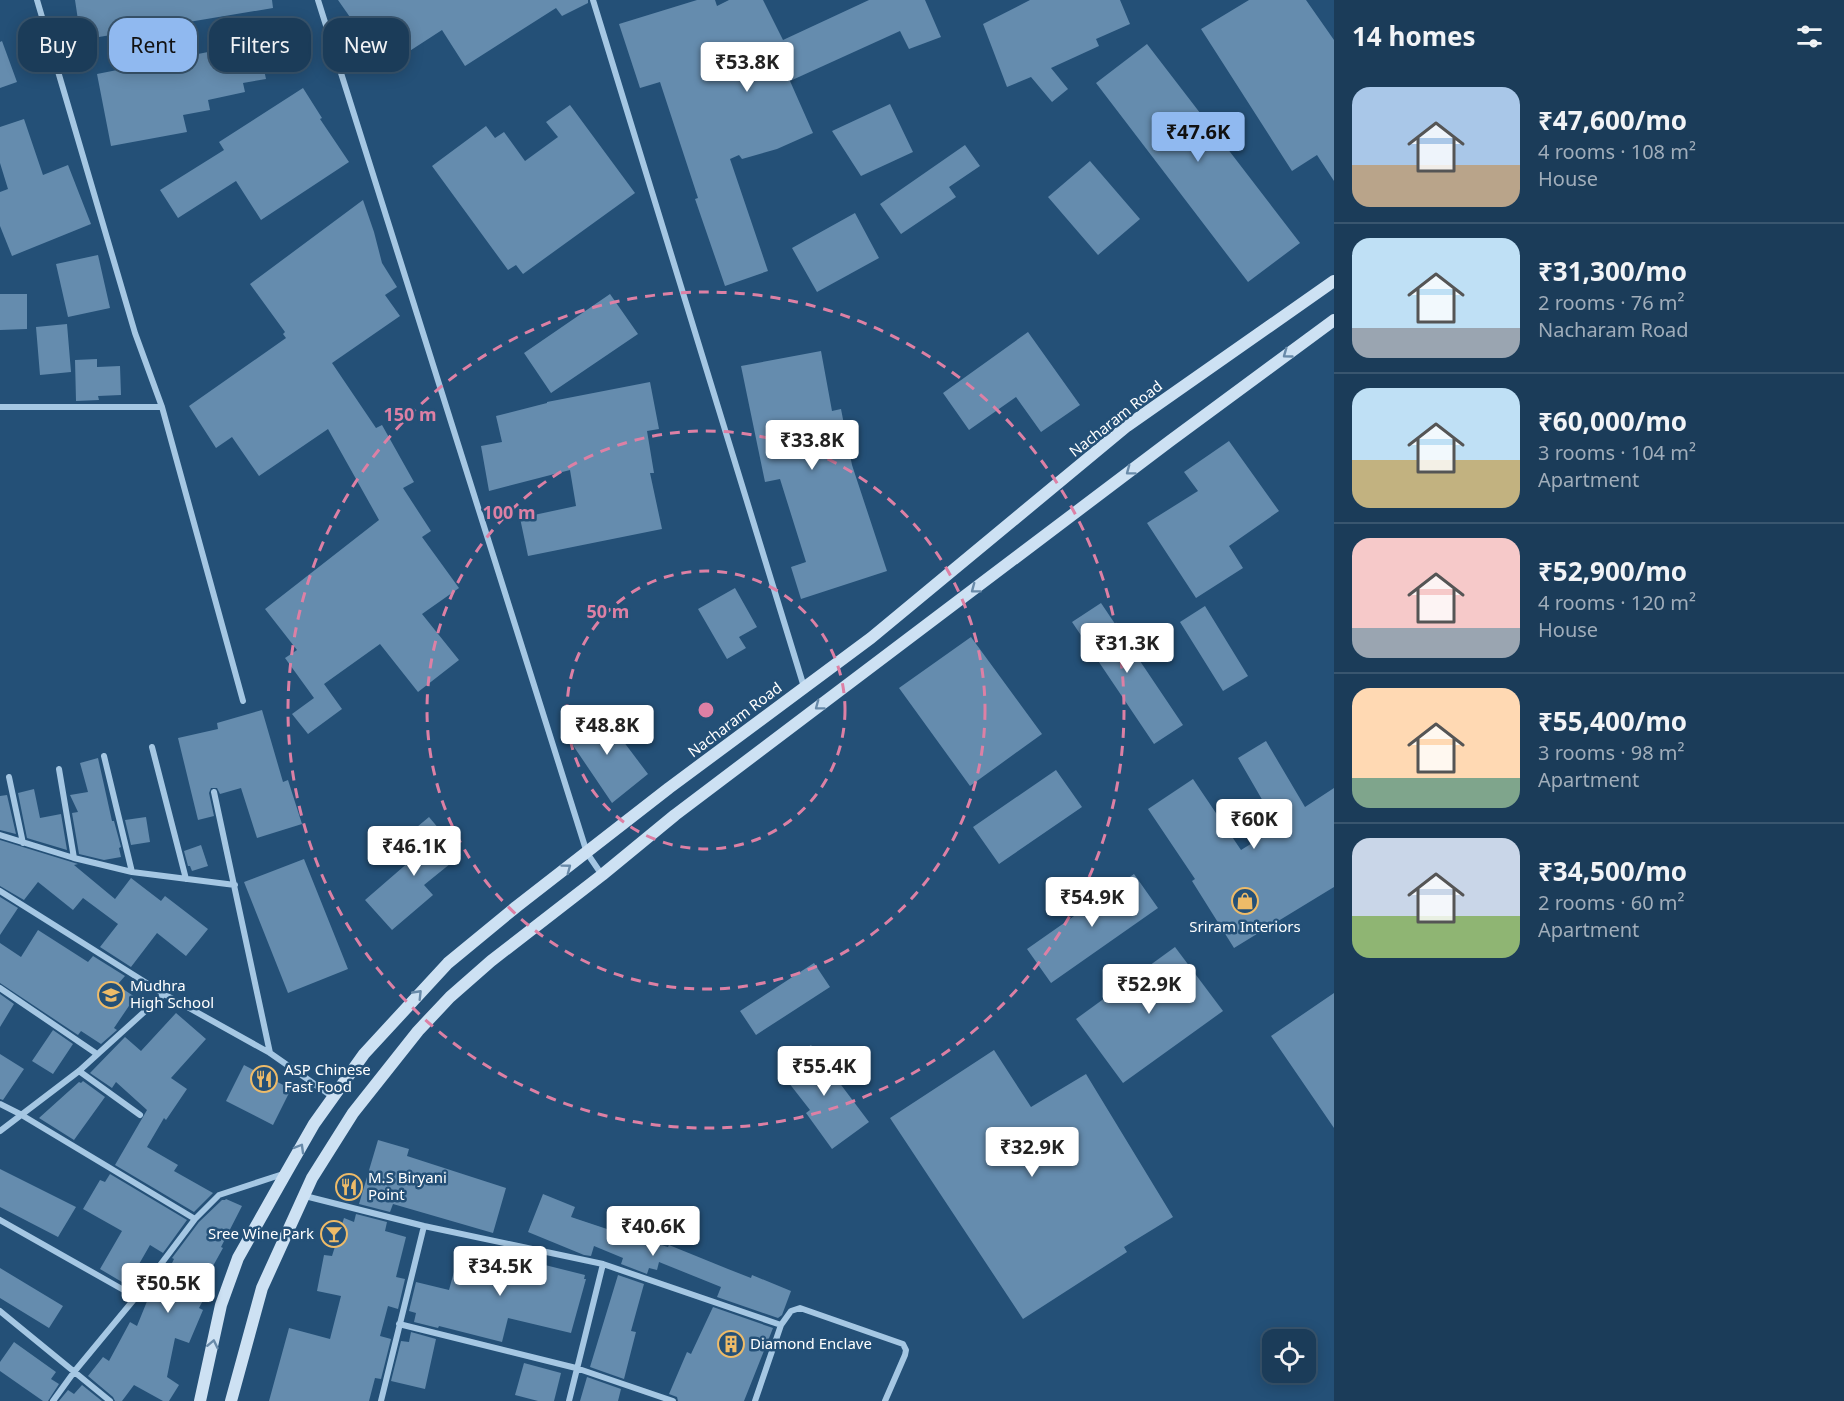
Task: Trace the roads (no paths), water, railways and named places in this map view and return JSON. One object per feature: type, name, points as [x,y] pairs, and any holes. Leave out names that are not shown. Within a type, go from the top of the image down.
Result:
[{"type":"main road","name":"Nacharam Road","points":[[200,1401],[221,1305],[238,1258],[286,1173],[314,1124],[364,1054],[448,963],[673,785],[871,638],[1127,426],[1334,281]]},
{"type":"main road","points":[[235,1400],[262,1288],[312,1178],[353,1113],[418,1031],[450,997],[491,961],[675,815],[1334,320]]},
{"type":"street","points":[[37,0],[135,333],[162,407],[243,701]]},
{"type":"street","points":[[318,0],[587,853],[602,875]]},
{"type":"street","points":[[593,0],[804,687]]},
{"type":"street","points":[[0,407],[162,407]]},
{"type":"street","points":[[152,747],[186,879]]},
{"type":"street","points":[[104,756],[132,872]]},
{"type":"street","points":[[59,768],[74,858]]},
{"type":"street","points":[[9,777],[23,843]]},
{"type":"street","points":[[214,792],[270,1053]]},
{"type":"street","points":[[0,835],[74,858],[132,872],[235,885]]},
{"type":"street","points":[[0,891],[164,994],[270,1053],[333,1097]]},
{"type":"street","points":[[0,988],[98,1054]]},
{"type":"street","points":[[0,1131],[79,1071],[164,994]]},
{"type":"street","points":[[79,1071],[140,1114]]},
{"type":"street","points":[[0,1104],[195,1219]]},
{"type":"street","points":[[53,1401],[195,1219],[219,1195],[286,1173]]},
{"type":"street","points":[[304,1196],[424,1226],[603,1264],[782,1325]]},
{"type":"street","points":[[0,1220],[136,1297]]},
{"type":"street","points":[[381,1401],[424,1226]]},
{"type":"street","points":[[569,1401],[603,1264]]},
{"type":"street","points":[[755,1401],[782,1325],[790,1311],[800,1308],[903,1344],[906,1350],[905,1355],[885,1401]]},
{"type":"street","points":[[0,1311],[110,1401]]},
{"type":"street","points":[[399,1324],[576,1368],[673,1401]]},
{"type":"place","name":"Sriram Interiors","points":[[1245,901]]},
{"type":"place","name":"Mudhra High School","points":[[111,995]]},
{"type":"place","name":"ASP Chinese Fast Food","points":[[264,1079]]},
{"type":"place","name":"M.S Biryani Point","points":[[349,1187]]},
{"type":"place","name":"Sree Wine Park","points":[[334,1234]]},
{"type":"place","name":"Diamond Enclave","points":[[731,1344]]}]
